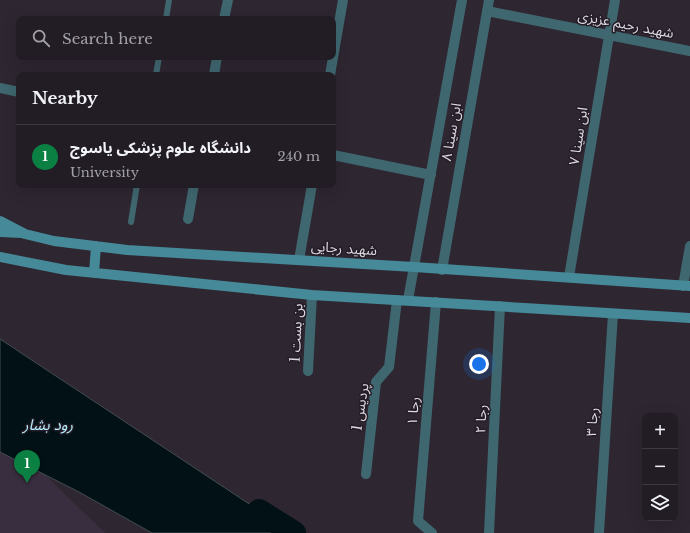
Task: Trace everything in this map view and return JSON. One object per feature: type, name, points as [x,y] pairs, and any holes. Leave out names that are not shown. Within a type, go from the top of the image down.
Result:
[{"type":"main road","name":"شهید رجایی","points":[[0,221],[25,234],[54,241],[96,246],[182,254],[414,267],[686,286]]},
{"type":"main road","points":[[0,232],[25,234]]},
{"type":"main road","points":[[94,273],[96,246]]},
{"type":"main road","points":[[0,257],[94,273],[312,295],[690,318]]},
{"type":"street","points":[[225,16],[228,0]]},
{"type":"street","points":[[336,40],[343,0]]},
{"type":"street","name":"ابن سینا ۸","points":[[408,300],[431,175],[459,0]]},
{"type":"street","name":"ابن سینا ۸","points":[[442,270],[489,0]]},
{"type":"street","name":"ابن سینا ۷","points":[[569,277],[615,0]]},
{"type":"street","name":"شهید رحیم عزیزی","points":[[487,11],[690,51]]},
{"type":"street","points":[[214,72],[216,60]]},
{"type":"street","points":[[331,72],[333,60]]},
{"type":"street","points":[[0,88],[16,91]]},
{"type":"street","points":[[336,156],[431,175]]},
{"type":"street","points":[[188,219],[193,188]]},
{"type":"street","points":[[299,260],[311,188]]},
{"type":"street","points":[[686,286],[690,246]]},
{"type":"street","name":"بن بست 1","points":[[308,371],[312,295]]},
{"type":"street","name":"پردیس 1","points":[[366,474],[376,382],[389,367],[397,300]]},
{"type":"street","name":"رجا ۱","points":[[432,533],[418,521],[436,302]]},
{"type":"street","name":"رجا ۲","points":[[489,533],[500,306]]},
{"type":"street","name":"رجا ۳","points":[[599,533],[613,314]]},
{"type":"lane","points":[[166,16],[169,0]]},
{"type":"lane","points":[[156,72],[158,60]]},
{"type":"lane","points":[[131,222],[137,188]]},
{"type":"shaded area","points":[[0,433],[2,433],[105,533],[0,533]]},
{"type":"water","name":"رود بشار","points":[[0,339],[293,533],[152,533],[79,492],[0,452]]},
{"type":"waterway","name":"رود بشار","points":[[259,511],[294,533]]},
{"type":"place","name":"دانشگاه علوم پزشکی یاسوج","points":[[27,483]]}]
